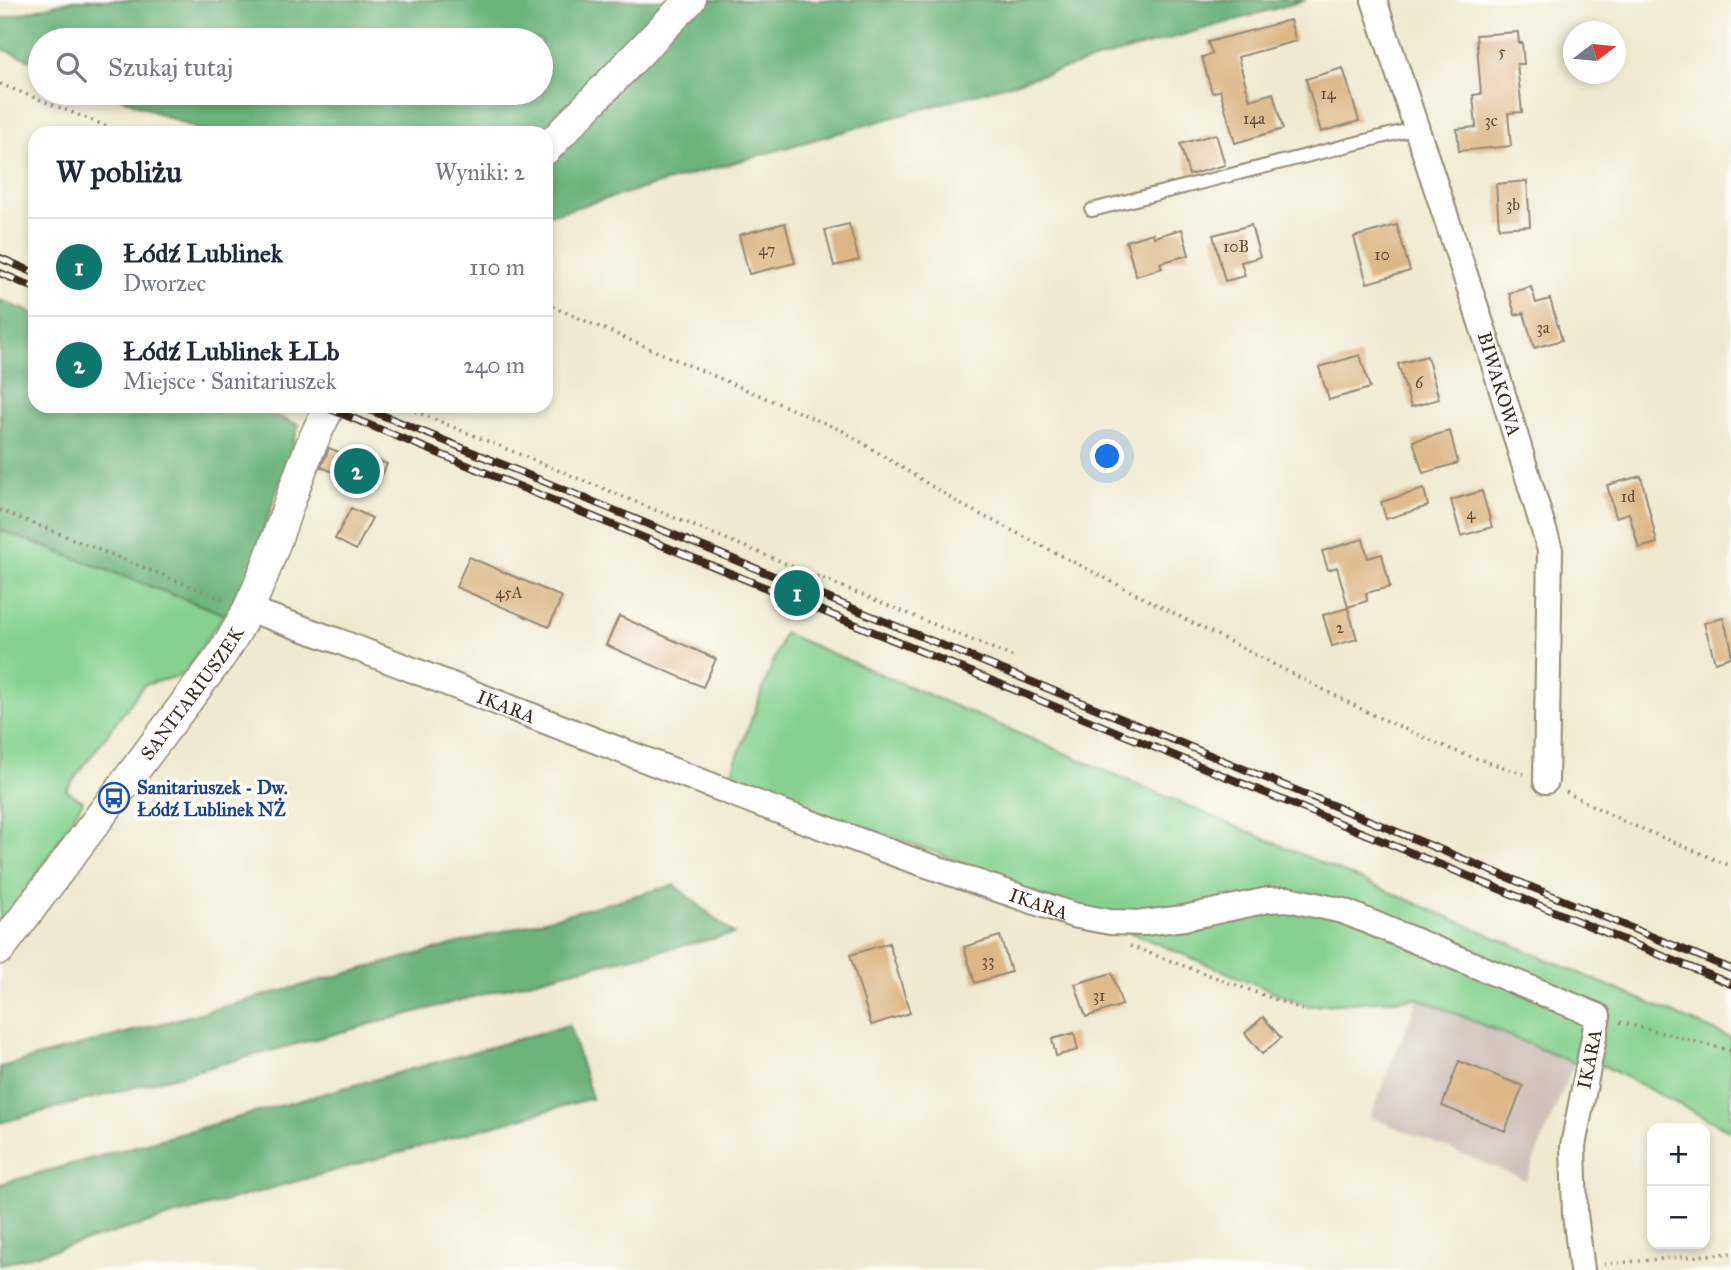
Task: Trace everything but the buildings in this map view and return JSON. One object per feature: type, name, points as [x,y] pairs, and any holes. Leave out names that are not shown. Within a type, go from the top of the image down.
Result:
[{"type":"street","points":[[553,142],[690,0]]},
{"type":"street","name":"BIWAKOWA","points":[[1374,0],[1486,338],[1550,551],[1546,780]]},
{"type":"street","name":"SANITARIUSZEK","points":[[0,948],[238,630],[272,553],[327,413]]},
{"type":"street","name":"IKARA","points":[[248,610],[338,641],[770,808],[1073,915],[1110,922],[1144,923],[1184,918],[1268,900],[1288,899],[1313,903],[1343,911],[1598,1016],[1573,1146],[1575,1214],[1582,1268]]},
{"type":"lane","points":[[1092,210],[1417,128]]},
{"type":"path","points":[[0,84],[28,95]]},
{"type":"path","points":[[53,105],[106,126]]},
{"type":"path","points":[[553,307],[845,432],[962,505],[1375,716],[1460,753],[1546,780],[1623,821],[1731,866]]},
{"type":"path","points":[[419,413],[1016,658]]},
{"type":"path","points":[[0,510],[248,610]]},
{"type":"path","points":[[1127,944],[1304,1010]]},
{"type":"path","points":[[1598,1016],[1731,1051]]},
{"type":"path","points":[[1582,1268],[1731,1254]]},
{"type":"shaded area","points":[[1418,998],[1574,1063],[1526,1180],[1370,1117]]},
{"type":"green space","points":[[73,0],[1306,0],[553,214],[553,126],[189,126],[138,105],[553,105],[553,28],[28,28],[28,59],[0,48],[0,19]]},
{"type":"green space","points":[[0,300],[28,311],[28,413],[270,413],[299,425],[239,605],[224,614],[0,530]]},
{"type":"green space","points":[[0,530],[224,614],[183,675],[144,685],[66,790],[83,801],[42,868],[0,924]]},
{"type":"green space","points":[[784,633],[1731,1038],[1731,1131],[1604,1066],[1574,1063],[1418,998],[1308,1006],[938,853],[728,782]]},
{"type":"green space","points":[[674,885],[734,934],[563,973],[0,1123],[0,1067]]},
{"type":"green space","points":[[569,1025],[592,1098],[0,1265],[0,1184]]},
{"type":"railway","points":[[0,258],[28,270]]},
{"type":"railway","points":[[0,273],[28,285]]},
{"type":"railway","points":[[340,413],[1731,984]]},
{"type":"railway","points":[[377,413],[1731,969]]},
{"type":"place","name":"Łódź Lublinek ŁLb","points":[[357,471]]},
{"type":"place","name":"Łódź Lublinek","points":[[797,593]]},
{"type":"place","name":"Sanitariuszek - Dw. Łódź Lublinek NŻ","points":[[114,798]]}]
